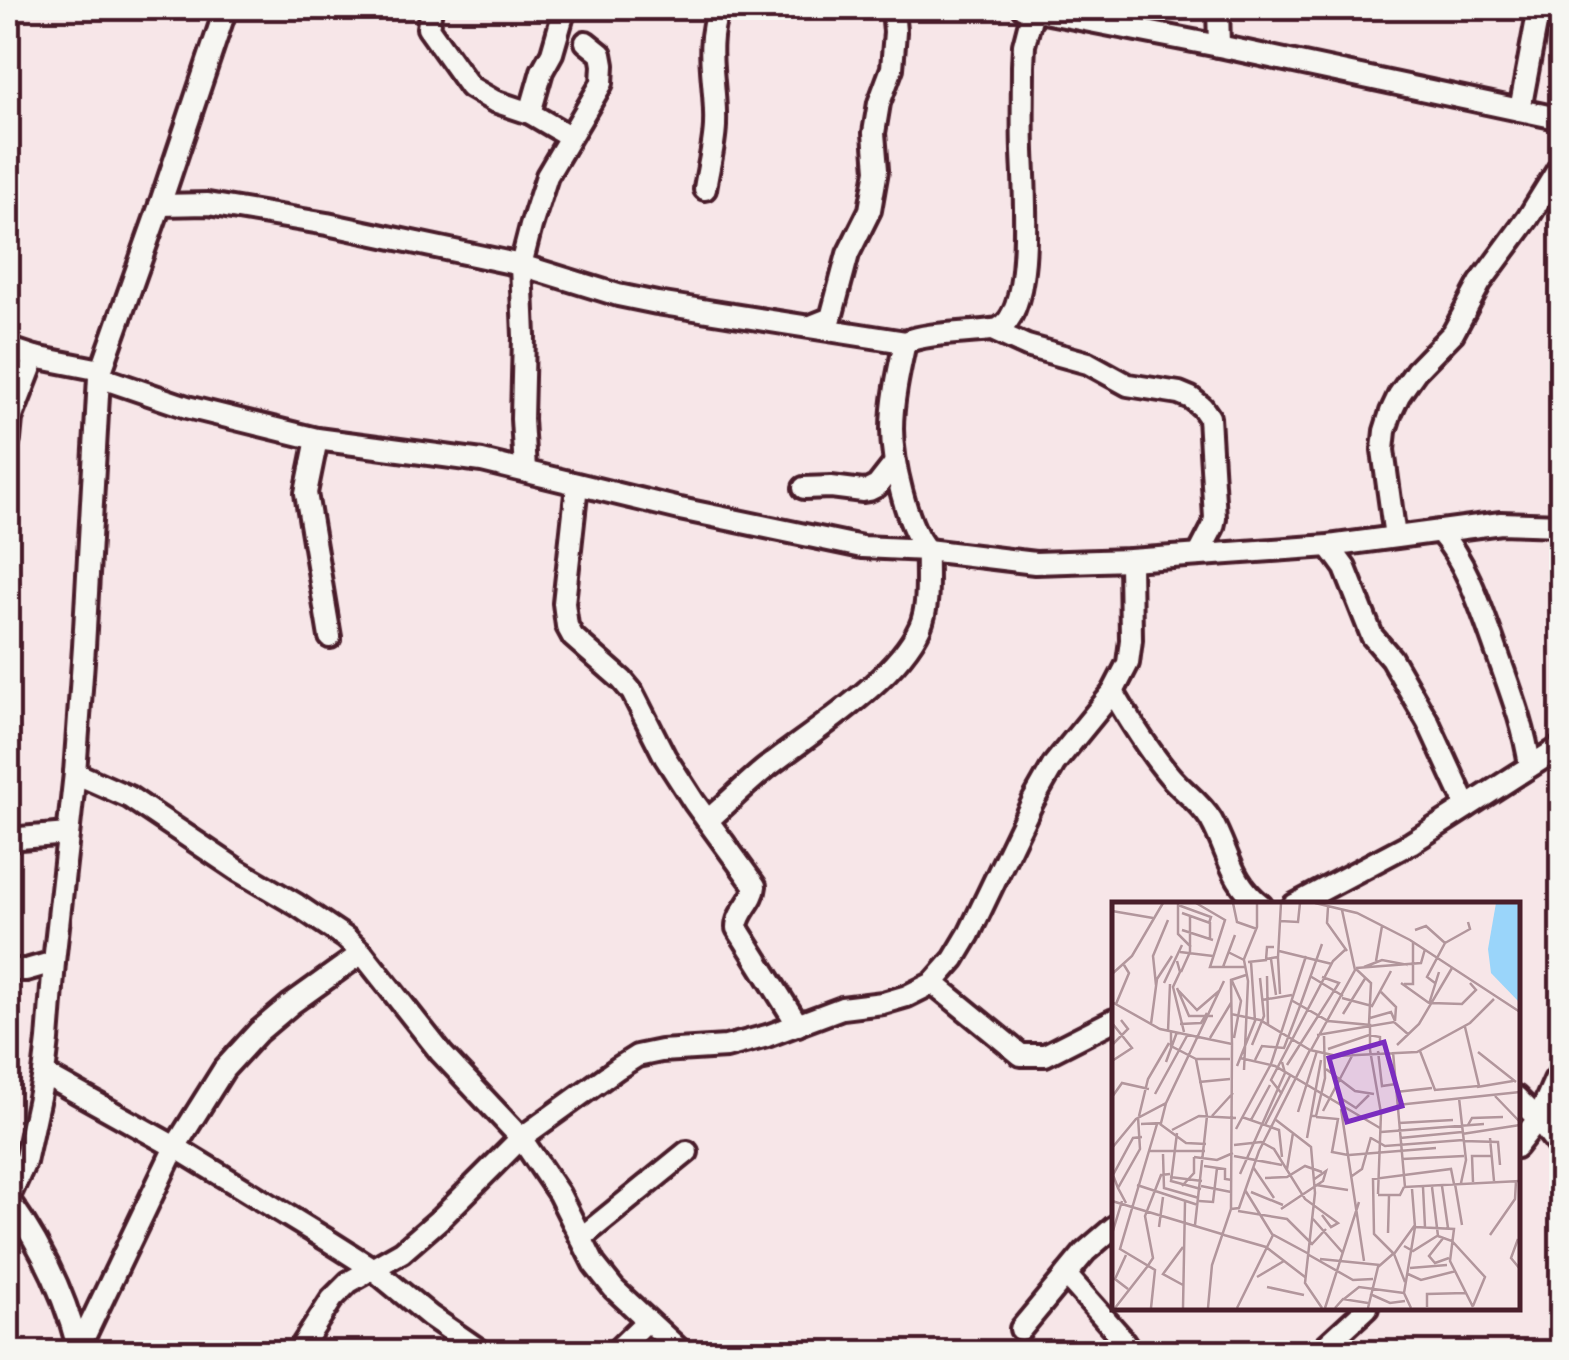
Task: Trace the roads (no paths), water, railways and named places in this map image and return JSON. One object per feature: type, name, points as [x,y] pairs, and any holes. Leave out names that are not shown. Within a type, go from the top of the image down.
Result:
[{"type":"street","points":[[78,1350],[68,1309],[53,1274],[8,1200],[25,1162],[44,1074],[75,773],[100,374],[226,8]]},
{"type":"street","points":[[431,8],[428,28],[470,87],[494,101],[530,112],[569,136]]},
{"type":"street","points":[[530,112],[566,8]]},
{"type":"street","points":[[704,189],[715,125],[710,53],[719,8]]},
{"type":"street","points":[[811,326],[832,318],[848,254],[868,217],[878,170],[874,133],[879,103],[892,68],[894,8]]},
{"type":"street","points":[[1218,8],[1219,46]]},
{"type":"street","points":[[1520,8],[1537,17],[1520,110]]},
{"type":"street","points":[[160,205],[208,204],[245,210],[521,265],[657,303],[905,342],[921,336],[992,330],[1004,326],[1012,316],[1024,262],[1023,66],[1027,9],[1562,119]]},
{"type":"street","points":[[525,470],[521,265],[547,176],[602,83],[600,54],[586,42]]},
{"type":"street","points":[[1396,536],[1383,450],[1384,430],[1391,412],[1416,371],[1453,333],[1480,283],[1528,218],[1562,162]]},
{"type":"street","points":[[992,330],[1039,350],[1088,363],[1128,385],[1179,393],[1202,406],[1209,417],[1215,518],[1199,554]]},
{"type":"street","points":[[708,820],[764,769],[876,682],[909,645],[921,624],[926,610],[927,550],[914,531],[895,462],[892,430],[905,342]]},
{"type":"street","points":[[8,348],[100,374],[187,407],[317,439],[482,461],[680,509],[862,547],[927,550],[1034,563],[1329,546],[1501,523],[1562,526]]},
{"type":"street","points":[[9,440],[11,419],[35,357]]},
{"type":"street","points":[[317,439],[306,493],[330,637]]},
{"type":"street","points":[[804,488],[870,490],[895,462]]},
{"type":"street","points":[[577,484],[564,603],[567,626],[632,692],[665,757],[755,886],[736,924],[798,1025]]},
{"type":"street","points":[[1439,531],[1460,559],[1481,608],[1518,712],[1530,766]]},
{"type":"street","points":[[1329,546],[1346,568],[1372,636],[1391,658],[1428,722],[1466,806]]},
{"type":"street","points":[[298,1352],[332,1298],[349,1282],[402,1252],[522,1138],[637,1056],[726,1047],[842,1008],[907,996],[933,983],[969,934],[1054,764],[1113,692],[1128,663],[1130,560]]},
{"type":"street","points":[[1113,692],[1171,778],[1205,812],[1240,886],[1258,902]]},
{"type":"street","points":[[1300,902],[1412,843],[1562,746]]},
{"type":"street","points":[[75,773],[129,798],[239,872],[298,905],[362,953],[441,1053],[522,1138],[559,1194],[594,1264],[682,1352]]},
{"type":"street","points":[[8,839],[68,834]]},
{"type":"street","points":[[78,1350],[175,1147],[224,1070],[290,1004],[362,953]]},
{"type":"street","points":[[8,970],[26,970],[54,962]]},
{"type":"street","points":[[933,983],[1021,1056],[1045,1056],[1112,1021]]},
{"type":"street","points":[[1519,1142],[1538,1119],[1562,1071]]},
{"type":"street","points":[[44,1074],[175,1147],[373,1269],[482,1352]]},
{"type":"street","points":[[1519,1100],[1562,1151]]},
{"type":"street","points":[[581,1238],[686,1152]]},
{"type":"street","points":[[1021,1329],[1085,1252],[1112,1229]]},
{"type":"street","points":[[1066,1275],[1131,1352]]},
{"type":"street","points":[[1319,1352],[1365,1310]]},
{"type":"street","points":[[615,1352],[647,1320]]}]
